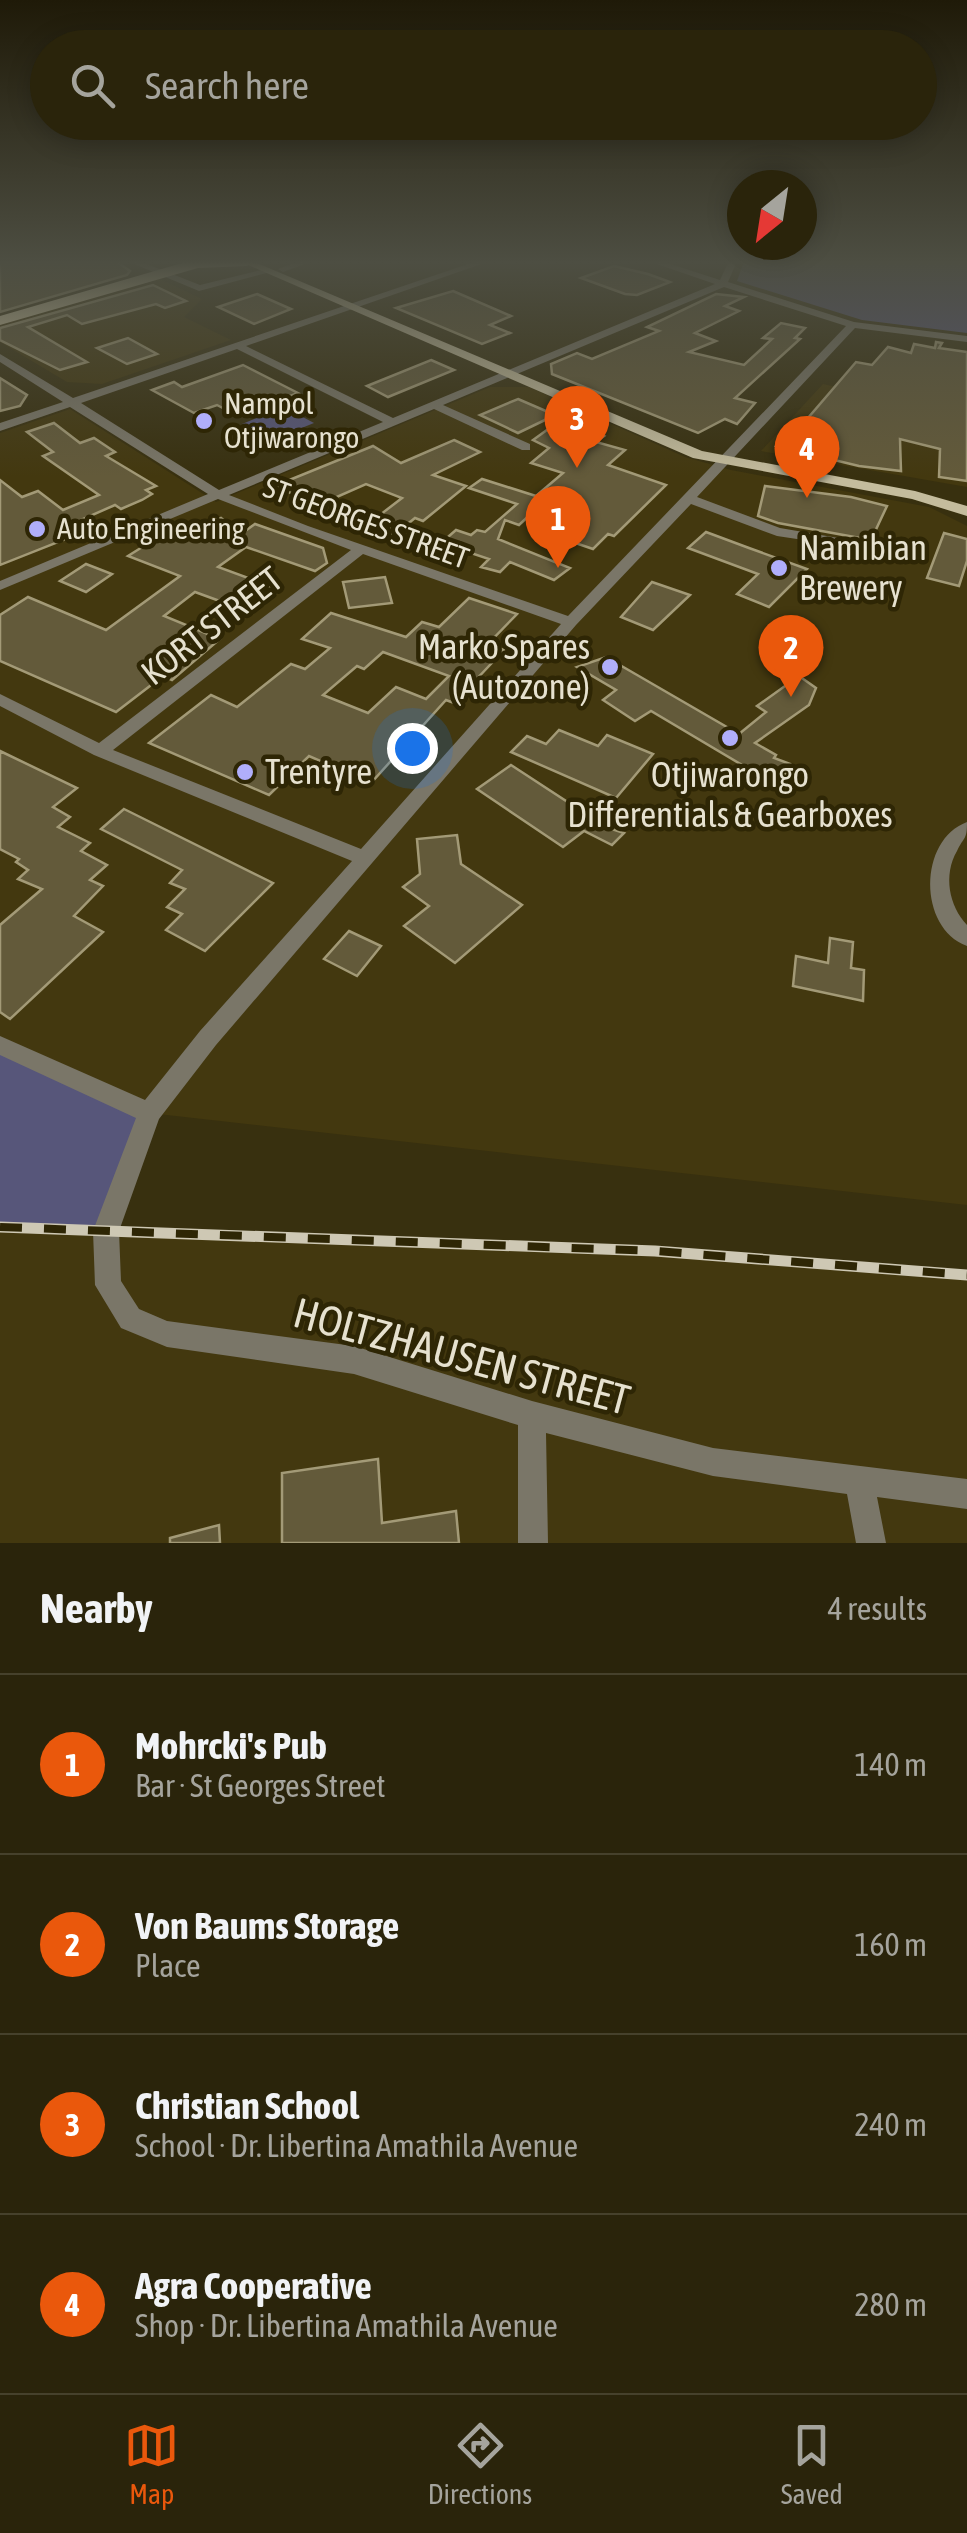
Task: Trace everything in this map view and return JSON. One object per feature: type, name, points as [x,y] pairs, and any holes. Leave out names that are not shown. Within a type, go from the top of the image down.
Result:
[{"type":"main road","points":[[429,333],[698,455],[864,474],[967,498]]},
{"type":"main road","points":[[729,458],[915,496],[967,511]]},
{"type":"street","points":[[0,427],[274,333]]},
{"type":"street","points":[[0,586],[605,333]]},
{"type":"street","name":"HOLTZHAUSEN STREET","points":[[845,333],[571,622],[208,1038],[149,1114],[106,1231],[108,1285],[130,1318],[167,1334],[354,1360],[532,1415],[713,1462],[967,1494]]},
{"type":"street","points":[[910,333],[967,340]]},
{"type":"street","points":[[236,346],[390,421]]},
{"type":"street","name":"ST GEORGES STREET","points":[[0,357],[216,494],[571,622]]},
{"type":"street","points":[[432,404],[526,446]]},
{"type":"street","points":[[690,499],[777,532],[884,550]]},
{"type":"street","name":"KORT STREET","points":[[100,751],[360,549]]},
{"type":"street","points":[[0,700],[100,751],[364,858]]},
{"type":"street","points":[[967,829],[961,831],[940,864],[943,910],[967,938]]},
{"type":"street","points":[[0,1045],[149,1114]]},
{"type":"street","points":[[532,1415],[534,1543]]},
{"type":"street","points":[[860,1483],[872,1543]]},
{"type":"shaded area","points":[[0,333],[217,333],[231,340],[102,384],[67,382],[0,342]]},
{"type":"shaded area","points":[[823,384],[942,411],[967,385],[967,487],[761,451]]},
{"type":"shaded area","points":[[490,387],[529,387],[685,457],[731,470],[929,507],[967,526],[967,1205],[149,1113],[0,1045],[0,433],[70,409],[216,502]]},
{"type":"shaded area","points":[[284,407],[314,423],[272,440],[242,424]]},
{"type":"shaded area","points":[[0,1045],[149,1113],[106,1231],[0,1227]]},
{"type":"shaded area","points":[[0,1226],[655,1251],[967,1275],[967,1543],[0,1543]]},
{"type":"building","points":[[0,333],[38,333],[87,362],[60,370],[0,340]]},
{"type":"building","points":[[456,333],[510,333],[482,344]]},
{"type":"building","points":[[654,333],[695,333],[716,341],[689,352],[744,365],[772,339],[763,338],[769,333],[800,333],[795,338],[800,339],[735,398],[755,403],[737,424],[725,419],[698,433],[552,374],[551,364],[577,353],[592,359]]},
{"type":"building","points":[[128,338],[157,354],[127,364],[97,348]]},
{"type":"building","points":[[936,342],[942,343],[939,348],[967,352],[967,481],[939,477],[940,449],[900,439],[901,471],[859,466],[776,446],[787,431],[795,433],[856,362],[872,365],[888,347],[911,353],[914,344],[935,348]]},
{"type":"building","points":[[431,360],[454,370],[388,397],[367,386]]},
{"type":"building","points":[[243,365],[298,393],[238,416],[217,405],[194,413],[152,390],[174,382],[182,387]]},
{"type":"building","points":[[0,378],[27,395],[20,406],[0,411]]},
{"type":"building","points":[[518,399],[604,436],[596,442],[625,450],[608,465],[666,485],[614,536],[608,534],[593,549],[549,534],[566,520],[535,510],[519,525],[505,520],[498,539],[570,568],[554,580],[510,562],[500,572],[481,567],[489,559],[441,543],[456,530],[471,535],[477,530],[485,532],[517,504],[469,488],[482,479],[536,496],[563,473],[531,463],[549,448],[533,440],[551,427],[547,419],[518,433],[480,415]]},
{"type":"building","points":[[54,423],[80,443],[94,438],[115,452],[106,456],[156,486],[146,490],[152,494],[142,500],[121,509],[115,505],[74,523],[86,531],[0,565],[0,480],[22,497],[38,491],[63,510],[99,495],[43,456],[53,452],[27,432]]},
{"type":"building","points":[[454,440],[480,452],[433,475],[466,486],[423,521],[415,518],[394,535],[374,528],[380,524],[372,521],[402,498],[366,484],[314,507],[277,485],[373,446],[401,463]]},
{"type":"building","points":[[765,486],[851,497],[887,506],[871,540],[758,516]]},
{"type":"building","points":[[221,518],[241,534],[255,524],[323,548],[327,563],[315,571],[246,547],[218,567],[281,590],[247,611],[195,592],[164,616],[220,639],[172,680],[163,676],[116,712],[0,661],[0,615],[28,597],[106,630],[180,576],[128,556],[155,539],[161,541]]},
{"type":"building","points":[[706,532],[807,569],[769,607],[737,594],[758,574],[688,548]]},
{"type":"building","points":[[944,533],[967,539],[967,561],[959,586],[927,578]]},
{"type":"building","points":[[86,564],[112,574],[86,592],[60,581]]},
{"type":"building","points":[[385,577],[392,603],[349,608],[343,582]]},
{"type":"building","points":[[652,582],[690,595],[653,630],[621,617]]},
{"type":"building","points":[[469,598],[517,614],[488,644],[504,650],[454,703],[446,700],[371,783],[309,756],[269,795],[149,743],[211,695],[237,707],[291,664],[305,669],[330,648],[302,639],[331,613],[406,637],[422,622],[439,627]],"holes":[[[383,652],[449,676],[426,699],[396,687],[368,713],[323,695],[357,666],[364,669]]]},
{"type":"building","points":[[606,657],[739,734],[766,712],[757,706],[799,676],[816,688],[809,705],[755,743],[776,755],[774,758],[790,764],[782,779],[766,774],[764,778],[651,711],[635,721],[603,700],[616,690],[577,667]]},
{"type":"building","points":[[559,730],[598,746],[607,735],[653,754],[616,798],[511,752],[527,736],[546,744]]},
{"type":"building","points":[[0,751],[77,788],[53,807],[70,817],[58,827],[90,843],[81,851],[107,865],[90,880],[103,886],[74,916],[103,932],[10,1019],[0,1012],[0,925],[42,889],[18,879],[28,870],[16,862],[19,859],[0,849]]},
{"type":"building","points":[[511,765],[606,827],[624,833],[612,845],[584,831],[563,847],[477,789]]},
{"type":"building","points":[[124,809],[273,883],[205,951],[166,930],[182,914],[167,907],[185,889],[170,883],[182,870],[101,829]]},
{"type":"building","points":[[457,835],[461,864],[522,905],[455,963],[404,926],[429,906],[403,887],[420,874],[417,839]]},
{"type":"building","points":[[349,931],[381,946],[357,976],[324,959]]},
{"type":"building","points":[[830,938],[853,942],[851,968],[864,970],[863,1001],[793,986],[796,956],[828,963]]},
{"type":"building","points":[[378,1459],[382,1523],[456,1511],[459,1543],[282,1543],[282,1473]]},
{"type":"building","points":[[219,1525],[220,1543],[170,1543],[170,1538]]},
{"type":"railway","points":[[0,1227],[655,1251],[967,1275]]},
{"type":"place","name":"Nampol Otjiwarongo","points":[[204,421]]},
{"type":"place","name":"Christian School","points":[[577,468]]},
{"type":"place","name":"Agra Cooperative","points":[[807,498]]},
{"type":"place","name":"Auto Engineering","points":[[37,529]]},
{"type":"place","name":"Mohrcki's Pub","points":[[558,568]]},
{"type":"place","name":"Namibian Brewery","points":[[779,568]]},
{"type":"place","name":"Marko Spares (Autozone)","points":[[610,667]]},
{"type":"place","name":"Von Baums Storage","points":[[791,697]]},
{"type":"place","name":"Otjiwarongo Differentials & Gearboxes","points":[[730,738]]},
{"type":"place","name":"Trentyre","points":[[245,772]]}]
